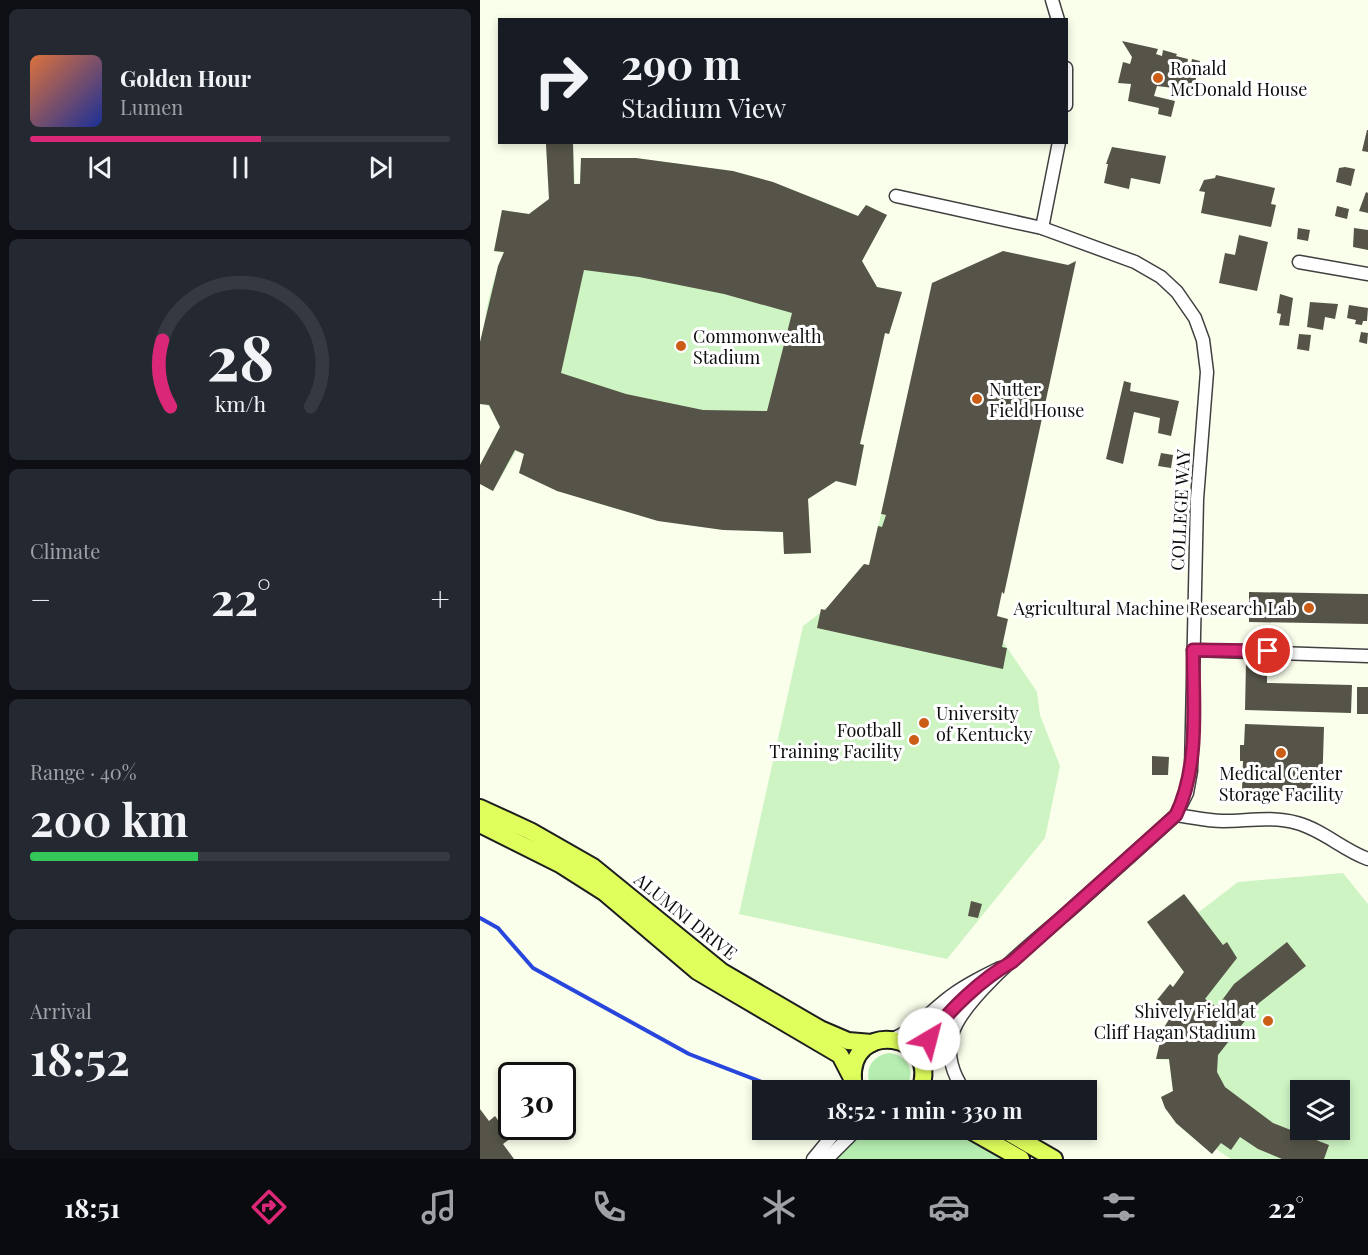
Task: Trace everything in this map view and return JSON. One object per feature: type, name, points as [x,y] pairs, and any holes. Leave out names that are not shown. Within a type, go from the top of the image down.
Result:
[{"type":"main road","name":"ALUMNI DRIVE","points":[[480,808],[530,831],[593,867],[608,887],[697,970],[840,1055],[851,1080]]},
{"type":"main road","name":"ALUMNI DRIVE","points":[[480,824],[608,887],[722,972],[820,1029],[848,1041],[872,1043],[893,1039]]},
{"type":"main road","points":[[893,1039],[910,1047],[929,1080]]},
{"type":"main road","points":[[855,1080],[858,1054],[872,1043]]},
{"type":"main road","points":[[921,1080],[923,1067]]},
{"type":"main road","points":[[988,1140],[1021,1159]]},
{"type":"main road","points":[[1023,1140],[1054,1159]]},
{"type":"street","points":[[1052,0],[1057,18]]},
{"type":"street","points":[[1042,228],[1059,144]]},
{"type":"street","name":"COLLEGE WAY","points":[[896,196],[1042,228],[1146,267],[1177,292],[1195,318],[1200,331],[1207,372],[1197,500],[1191,771],[1187,793],[1176,815],[1012,962],[961,1016],[952,1035],[951,1067],[958,1080]]},
{"type":"street","points":[[1299,262],[1368,273]]},
{"type":"street","points":[[1193,650],[1368,656]]},
{"type":"street","points":[[1176,815],[1222,821],[1268,818],[1298,823],[1368,859]]},
{"type":"street","name":"COLLEGE WAY","points":[[893,1039],[915,1028],[942,1003],[969,984],[1012,962]]},
{"type":"street","name":"COLLEGE WAY","points":[[923,1067],[936,1028],[999,969]]},
{"type":"street","points":[[813,1159],[829,1140]]},
{"type":"street","points":[[827,1159],[846,1140]]},
{"type":"green space","name":"Commonwealth Stadium","points":[[546,144],[573,144],[575,184],[580,183],[581,158],[655,161],[723,171],[756,179],[823,201],[858,216],[866,205],[887,215],[862,261],[877,287],[902,292],[889,334],[885,333],[860,443],[864,445],[856,486],[836,481],[808,499],[811,553],[784,554],[783,532],[714,528],[681,523],[615,509],[583,499],[519,473],[524,454],[516,451],[493,491],[480,484],[480,465],[500,427],[489,406],[480,404],[480,384],[487,309],[504,253],[494,251],[502,210],[529,214],[549,199]]},
{"type":"green space","name":"Football Training Facility","points":[[881,514],[948,529],[996,631],[1037,692],[1040,715],[1060,766],[1045,838],[947,959],[739,914],[803,626],[867,577]]},
{"type":"green space","name":"Shively Field at Cliff Hagan Stadium","points":[[1343,873],[1368,904],[1368,1159],[1231,1159],[1216,1149],[1212,1154],[1176,1123],[1161,1097],[1173,1091],[1169,1060],[1156,1059],[1163,1029],[1173,1013],[1170,984],[1173,987],[1184,972],[1147,922],[1184,894],[1199,912],[1238,882]]},
{"type":"green space","points":[[889,1053],[902,1058],[909,1067],[909,1080],[869,1080],[868,1072],[872,1062]]},
{"type":"green space","points":[[855,1140],[975,1140],[1006,1159],[835,1159]]},
{"type":"building","name":"Ronald McDonald House","points":[[1122,41],[1158,49],[1156,54],[1162,56],[1163,50],[1177,54],[1176,56],[1188,59],[1186,69],[1190,70],[1192,59],[1200,61],[1193,91],[1186,89],[1186,85],[1183,84],[1182,89],[1157,86],[1154,96],[1175,101],[1171,117],[1158,114],[1159,108],[1128,101],[1131,84],[1118,83],[1123,62],[1130,64],[1132,57]]},
{"type":"building","points":[[1368,130],[1368,152],[1362,151]]},
{"type":"building","name":"Commonwealth Stadium","points":[[546,144],[573,144],[574,184],[580,184],[581,158],[636,158],[733,171],[773,182],[858,216],[866,205],[887,215],[862,261],[877,287],[902,292],[889,334],[885,333],[860,444],[864,445],[856,486],[836,481],[808,499],[811,553],[784,554],[783,532],[723,530],[658,521],[557,491],[519,473],[524,454],[515,450],[493,491],[480,484],[480,465],[500,427],[489,405],[480,404],[480,342],[498,266],[504,252],[494,251],[502,210],[529,214],[549,199]],"holes":[[[584,270],[639,277],[724,294],[792,313],[767,411],[703,410],[626,394],[561,373]]]},
{"type":"building","points":[[1112,147],[1166,156],[1160,184],[1131,178],[1129,189],[1104,183],[1108,164],[1106,164]]},
{"type":"building","points":[[1339,168],[1355,169],[1351,186],[1336,182]]},
{"type":"building","points":[[1216,175],[1275,188],[1271,204],[1276,205],[1271,227],[1201,213],[1205,192],[1199,191],[1204,180],[1215,178]]},
{"type":"building","points":[[1366,192],[1368,193],[1368,213],[1359,211]]},
{"type":"building","points":[[1337,206],[1349,209],[1347,219],[1335,216]]},
{"type":"building","points":[[1298,228],[1310,230],[1308,241],[1297,239]]},
{"type":"building","points":[[1354,228],[1368,230],[1368,250],[1353,247]]},
{"type":"building","points":[[1239,235],[1268,242],[1257,291],[1219,283],[1225,253],[1235,255]]},
{"type":"building","name":"Nutter Field House","points":[[1003,251],[1068,265],[1076,261],[1004,594],[1002,592],[997,616],[1008,619],[1002,647],[1007,648],[1003,669],[817,628],[821,609],[825,610],[864,564],[869,565],[878,526],[882,527],[886,515],[881,514],[932,283]]},
{"type":"building","points":[[1280,294],[1293,298],[1289,326],[1279,325],[1281,314],[1277,313]]},
{"type":"building","points":[[1310,302],[1338,304],[1335,319],[1325,317],[1323,330],[1307,327]]},
{"type":"building","points":[[1349,305],[1368,308],[1367,321],[1363,321],[1362,325],[1355,324],[1356,320],[1347,318]]},
{"type":"building","points":[[1361,332],[1368,333],[1367,344],[1359,342]]},
{"type":"building","points":[[1299,334],[1311,335],[1309,351],[1297,349]]},
{"type":"building","points":[[1124,381],[1131,383],[1130,391],[1179,401],[1171,436],[1158,433],[1160,418],[1134,412],[1123,464],[1106,459]]},
{"type":"building","points":[[1161,453],[1173,455],[1171,468],[1158,466]]},
{"type":"building","name":"Agricultural Machine Research Lab","points":[[1249,592],[1368,594],[1368,624],[1249,622]]},
{"type":"building","points":[[1246,663],[1267,664],[1267,683],[1352,685],[1351,713],[1245,710]]},
{"type":"building","points":[[1357,687],[1368,687],[1368,714],[1357,714]]},
{"type":"building","name":"Medical Center Storage Facility","points":[[1245,724],[1324,727],[1322,792],[1242,790],[1243,761],[1240,761],[1240,745],[1244,745]]},
{"type":"building","points":[[1152,756],[1169,757],[1168,775],[1152,775]]},
{"type":"building","points":[[1184,894],[1223,945],[1227,942],[1237,958],[1205,999],[1217,1007],[1234,984],[1287,942],[1306,966],[1259,1003],[1218,1055],[1217,1072],[1225,1087],[1273,1123],[1290,1130],[1290,1140],[1316,1140],[1329,1145],[1324,1159],[1282,1159],[1258,1149],[1240,1137],[1231,1150],[1221,1143],[1212,1154],[1176,1123],[1165,1108],[1161,1097],[1173,1091],[1169,1059],[1156,1059],[1163,1029],[1173,1013],[1157,1000],[1170,984],[1173,987],[1184,972],[1147,922]]},
{"type":"building","points":[[971,901],[982,904],[978,918],[968,916]]},
{"type":"building","points":[[480,1109],[489,1121],[495,1116],[498,1120],[498,1140],[508,1140],[503,1144],[514,1159],[480,1159]]},
{"type":"waterway","points":[[480,918],[498,928],[533,968],[689,1054],[757,1080]]},
{"type":"place","name":"Ronald McDonald House","points":[[1158,78]]},
{"type":"place","name":"Commonwealth Stadium","points":[[681,346]]},
{"type":"place","name":"Nutter Field House","points":[[977,399]]},
{"type":"place","name":"Agricultural Machine Research Lab","points":[[1309,608]]},
{"type":"place","name":"University of Kentucky","points":[[924,723]]},
{"type":"place","name":"Football Training Facility","points":[[914,740]]},
{"type":"place","name":"Medical Center Storage Facility","points":[[1281,753]]},
{"type":"place","name":"Shively Field at Cliff Hagan Stadium","points":[[1268,1021]]},
{"type":"route","points":[[929,1039],[946,1016],[999,969],[1012,962],[1176,815],[1187,793],[1191,771],[1193,650],[1268,651]]}]
